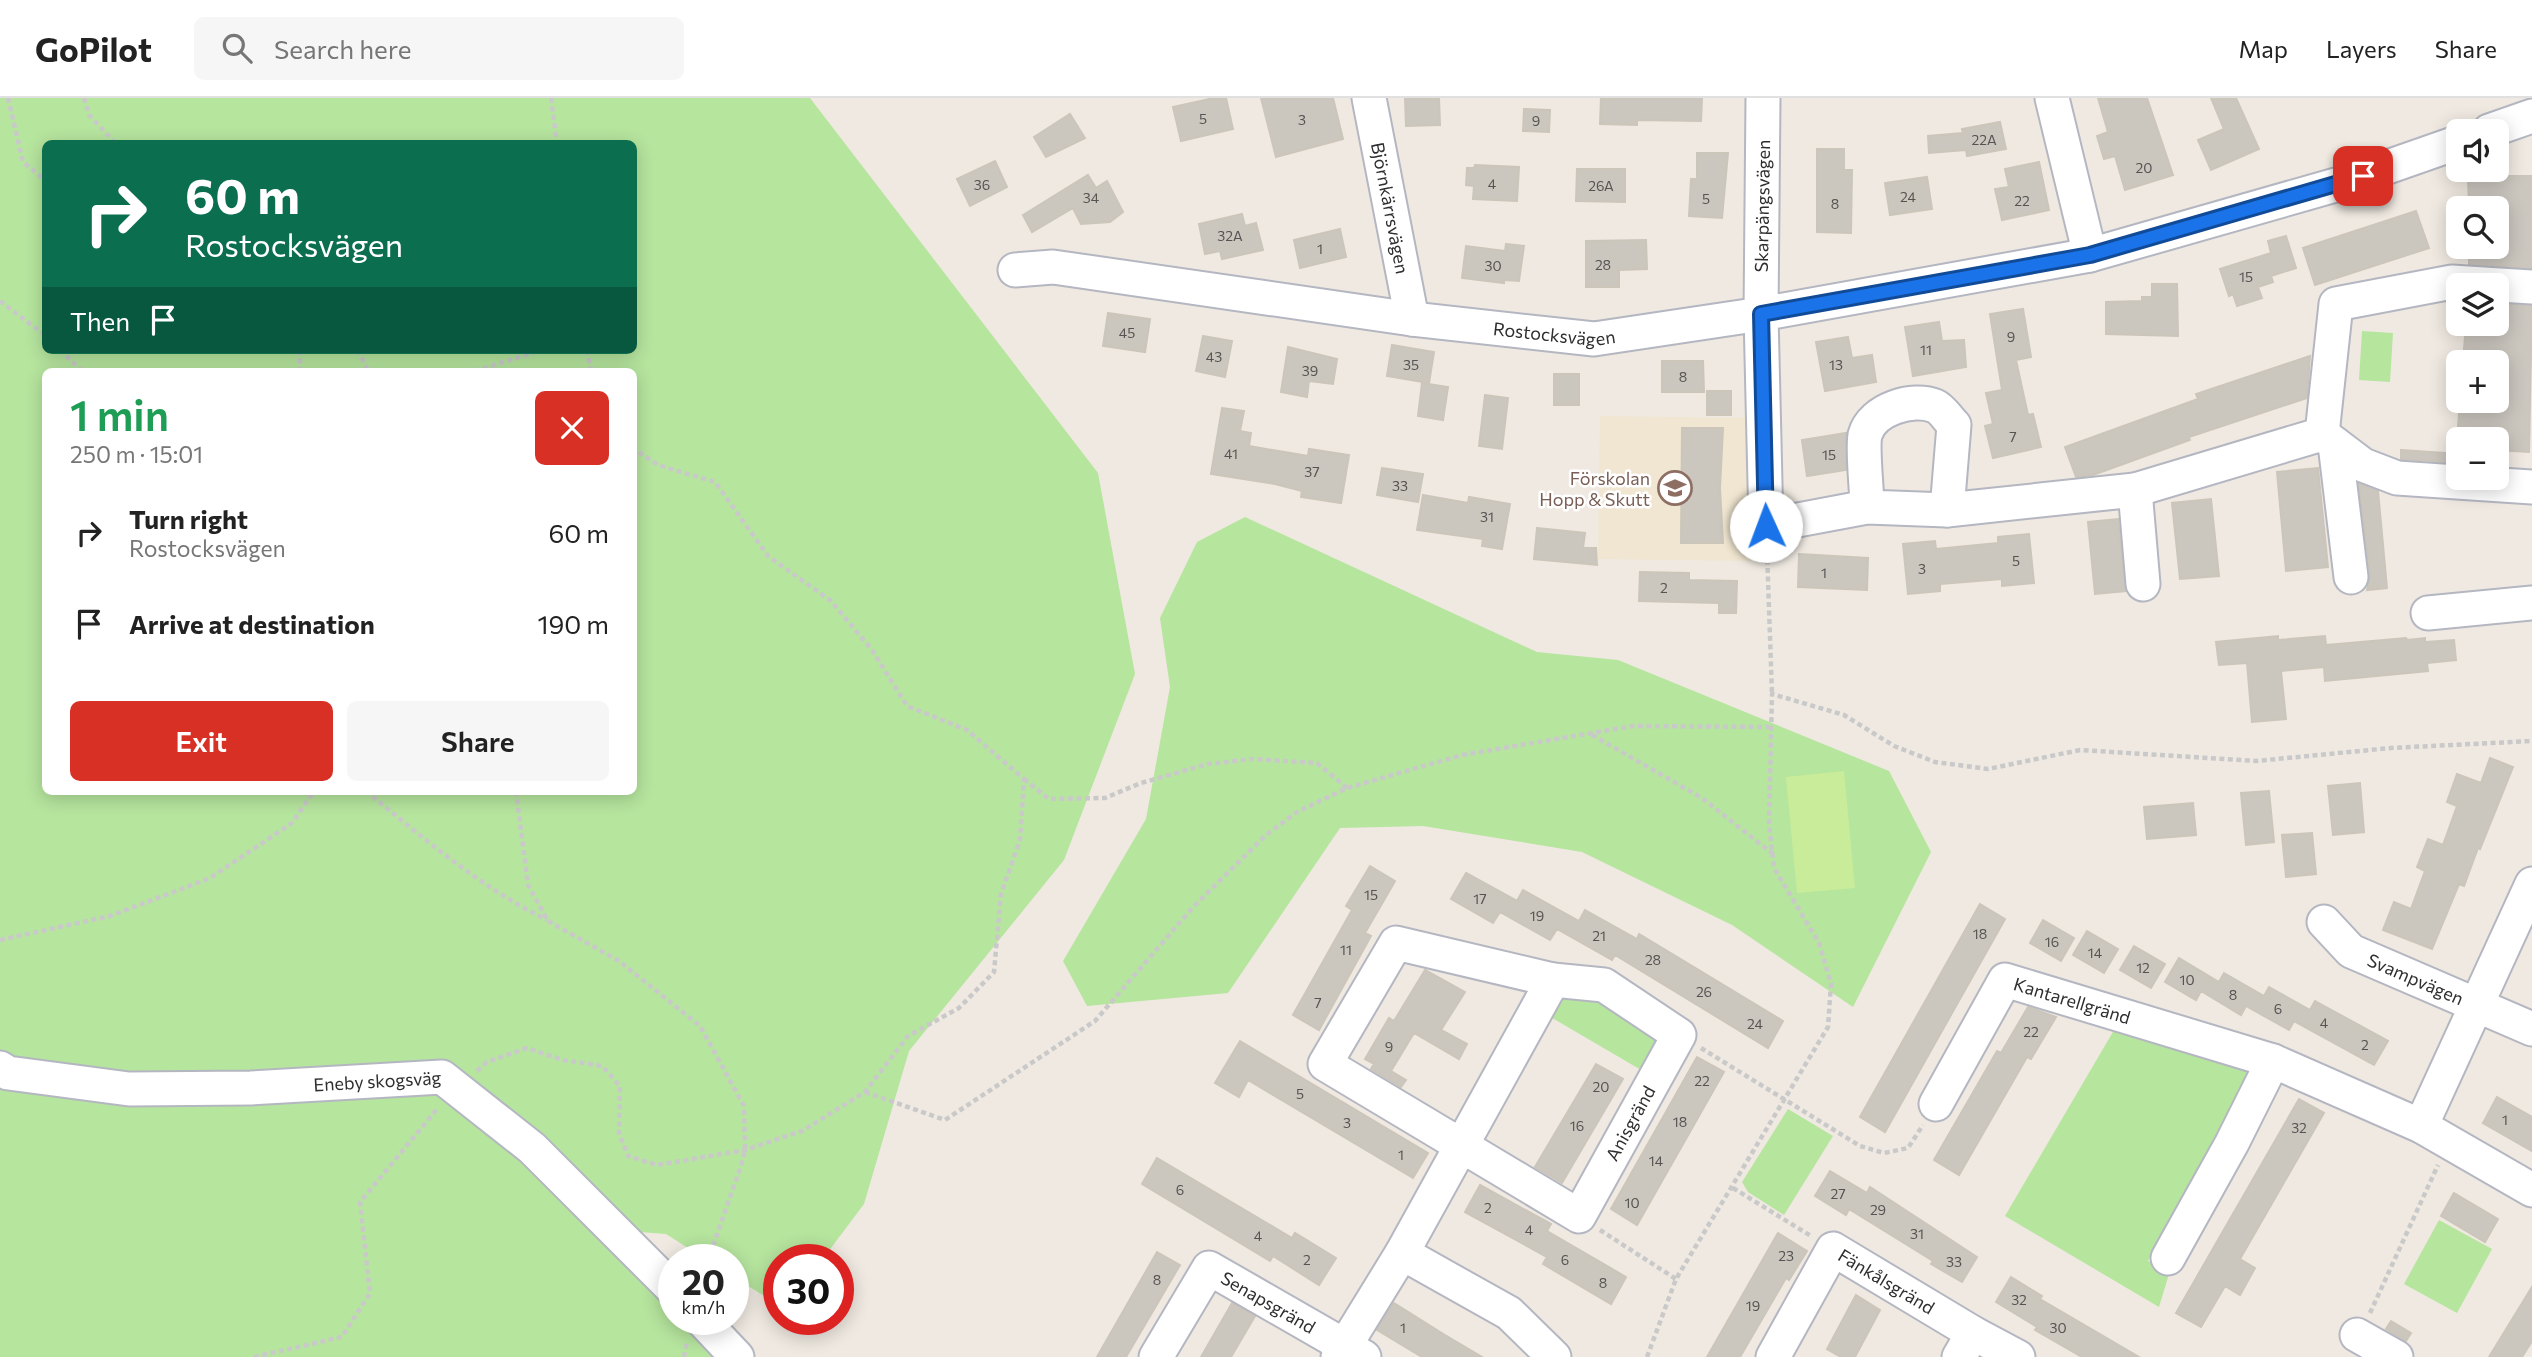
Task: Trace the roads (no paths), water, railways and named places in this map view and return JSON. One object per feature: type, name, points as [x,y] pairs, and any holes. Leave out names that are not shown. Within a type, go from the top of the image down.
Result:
[{"type":"street","name":"Björnkärrsvägen","points":[[1369,98],[1412,319]]},
{"type":"street","name":"Skarpängsvägen","points":[[1763,98],[1761,314],[1766,526],[1867,507]]},
{"type":"street","points":[[2052,98],[2090,255]]},
{"type":"street","points":[[2509,124],[2532,116]]},
{"type":"street","name":"Rostocksvägen","points":[[1015,270],[1053,267],[1412,319],[1594,339],[1761,314],[2090,255],[2339,184],[2446,147]]},
{"type":"street","points":[[2350,577],[2329,439],[2336,304],[2452,282],[2532,287]]},
{"type":"street","points":[[1947,510],[1954,425],[1938,407],[1919,401],[1888,410],[1875,419],[1865,435],[1867,507],[1947,510],[2135,490],[2329,439]]},
{"type":"street","points":[[2329,439],[2363,465],[2397,478],[2532,488]]},
{"type":"street","points":[[2135,490],[2143,584]]},
{"type":"street","points":[[2428,614],[2532,603]]},
{"type":"street","name":"Svampvägen","points":[[2477,1007],[2532,884]]},
{"type":"street","name":"Svampvägen","points":[[2324,922],[2351,951],[2532,1029]]},
{"type":"street","points":[[1461,1146],[1325,1064],[1396,943],[1553,980],[1402,1253],[1509,1313],[1554,1357]]},
{"type":"street","name":"Anisgränd","points":[[1461,1146],[1579,1216],[1679,1035],[1604,985],[1553,980]]},
{"type":"street","name":"Kantarellgränd","points":[[1936,1104],[2005,980],[2273,1061],[2435,1135],[2532,1190]]},
{"type":"street","points":[[2435,1135],[2477,1007]]},
{"type":"street","points":[[2168,1258],[2232,1143],[2273,1061]]},
{"type":"street","name":"Eneby skogsväg","points":[[0,1068],[8,1073],[129,1090],[251,1088],[442,1077],[532,1148],[658,1274]]},
{"type":"street","name":"Fänkålsgränd","points":[[1773,1357],[1833,1249],[1966,1345],[2018,1357]]},
{"type":"street","name":"Senapsgränd","points":[[1156,1357],[1209,1268],[1349,1353],[1402,1253]]},
{"type":"street","points":[[716,1335],[737,1357]]},
{"type":"street","points":[[2357,1335],[2396,1357]]},
{"type":"place","name":"Förskolan Hopp & Skutt","points":[[1675,488]]}]
